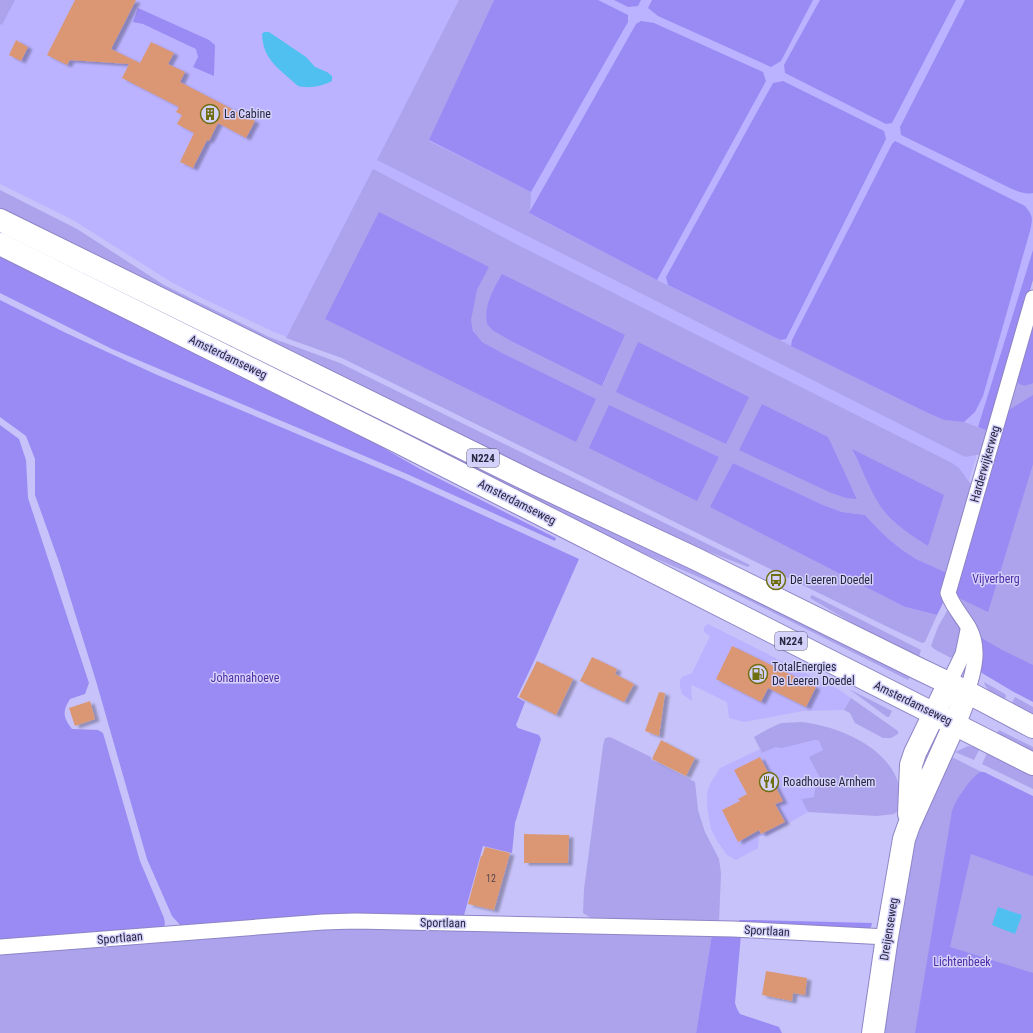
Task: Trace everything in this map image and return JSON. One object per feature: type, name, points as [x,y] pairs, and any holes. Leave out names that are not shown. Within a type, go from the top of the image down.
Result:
[{"type":"main road","name":"Amsterdamseweg","points":[[0,220],[536,484],[696,559],[958,687],[1033,727]]},
{"type":"main road","name":"Amsterdamseweg","points":[[0,244],[398,442],[955,723],[1033,764]]},
{"type":"main road","name":"Dreijenseweg","points":[[909,825],[911,765],[934,713],[958,687]]},
{"type":"main road","name":"Dreijenseweg","points":[[873,1033],[887,937],[904,839],[955,723],[958,687]]},
{"type":"street","name":"Harderwijkerweg","points":[[958,687],[975,662],[975,648],[969,627],[954,607],[948,593],[1033,298]]},
{"type":"street","points":[[958,687],[969,627]]},
{"type":"street","name":"Sportlaan","points":[[0,947],[323,922],[355,921],[733,929],[887,937]]},
{"type":"shaded area","points":[[0,0],[1033,0],[1033,272],[931,604],[868,610],[709,538],[342,358],[274,332],[200,297],[171,282],[73,220],[0,184]]},
{"type":"shaded area","points":[[708,624],[841,691],[851,698],[844,710],[803,711],[744,722],[729,718],[727,702],[692,685],[692,701],[682,694],[680,680],[682,677],[692,673],[710,636],[704,632],[704,627]]},
{"type":"shaded area","points":[[815,740],[819,741],[824,750],[820,778],[815,787],[814,797],[801,799],[808,812],[767,836],[759,836],[758,848],[736,860],[727,855],[711,829],[707,807],[707,793],[710,784],[720,768],[760,749],[762,753],[776,747],[790,746]]},
{"type":"green space","points":[[0,0],[15,0],[2,25],[0,24]]},
{"type":"green space","points":[[459,0],[494,0],[429,141],[531,192],[530,214],[657,280],[928,413],[944,420],[964,422],[988,431],[982,454],[965,457],[377,160]]},
{"type":"green space","points":[[494,0],[598,0],[628,15],[628,22],[531,192],[429,140]]},
{"type":"green space","points":[[614,0],[641,0],[638,6],[628,7]]},
{"type":"green space","points":[[652,0],[813,0],[781,61],[771,67],[658,16],[648,8]]},
{"type":"green space","points":[[820,0],[956,0],[892,123],[886,124],[785,73],[784,65]]},
{"type":"green space","points":[[965,0],[1033,0],[1033,193],[1024,193],[1010,188],[901,135],[900,127]]},
{"type":"green space","points":[[138,8],[209,40],[215,45],[214,76],[193,67],[198,57],[196,49],[143,24],[133,22]]},
{"type":"green space","points":[[641,21],[654,23],[763,72],[766,81],[657,280],[529,213],[636,24]]},
{"type":"green space","points":[[783,81],[884,131],[886,139],[786,339],[780,340],[668,285],[666,277],[773,83]]},
{"type":"green space","points":[[895,141],[1025,206],[1032,217],[1030,231],[983,396],[975,412],[964,422],[944,420],[928,413],[791,346],[792,340],[892,144]]},
{"type":"green space","points":[[373,169],[520,246],[952,463],[959,468],[973,487],[947,573],[916,559],[882,533],[865,515],[842,512],[823,505],[733,463],[711,507],[905,607],[937,615],[925,642],[922,643],[892,629],[342,358],[286,338]],"holes":[[[489,267],[475,295],[472,305],[472,325],[475,334],[482,342],[504,354],[325,319]],[[491,295],[625,335],[603,385],[511,341],[492,330],[487,324],[486,320]],[[609,406],[719,457],[697,500]],[[739,450],[847,478],[857,498]],[[852,450],[908,533],[890,517],[880,505]]]},
{"type":"green space","points":[[0,190],[77,229],[164,285],[269,337],[340,363],[750,565],[748,567],[670,537],[555,483],[0,209]]},
{"type":"green space","points":[[379,212],[489,267],[477,290],[471,320],[473,331],[482,342],[596,399],[576,442],[325,319]]},
{"type":"green space","points":[[0,229],[911,675],[908,680],[722,587],[624,545],[418,440],[0,233]]},
{"type":"green space","points":[[1033,250],[1033,280],[988,431],[978,427]]},
{"type":"green space","points":[[0,253],[338,422],[420,469],[556,538],[555,541],[407,474],[112,349],[0,293]]},
{"type":"green space","points":[[502,274],[625,335],[602,386],[492,330],[487,324],[486,318],[488,304]]},
{"type":"green space","name":"Johannahoeve","points":[[0,300],[66,333],[155,374],[404,479],[579,559],[517,697],[525,702],[516,725],[518,728],[539,735],[541,739],[515,823],[512,853],[483,846],[463,919],[181,926],[172,916],[147,859],[96,681],[60,565],[35,495],[35,459],[26,436],[0,417]]},
{"type":"green space","points":[[1033,318],[1033,383],[1024,385],[1015,381]]},
{"type":"green space","name":"Vijverberg","points":[[1033,320],[1033,701],[982,673],[957,597],[964,600],[957,581]]},
{"type":"green space","points":[[638,342],[749,397],[726,444],[616,392]]},
{"type":"green space","points":[[1033,395],[1033,464],[988,612],[957,597],[955,590],[1007,411]]},
{"type":"green space","points":[[762,404],[828,437],[857,499],[846,498],[829,492],[739,450]]},
{"type":"green space","points":[[609,405],[719,457],[697,501],[589,448]]},
{"type":"green space","points":[[0,425],[19,439],[26,460],[28,498],[89,683],[85,694],[70,699],[66,707],[65,718],[72,729],[98,730],[103,733],[140,861],[164,918],[165,924],[163,928],[0,942]]},
{"type":"green space","points":[[852,449],[944,495],[928,546],[901,528],[884,511],[872,491]]},
{"type":"green space","points":[[733,463],[823,505],[842,512],[865,515],[882,533],[916,559],[947,573],[942,588],[943,603],[937,615],[905,607],[710,507]]},
{"type":"green space","points":[[812,595],[921,650],[919,657],[859,627],[810,598]]},
{"type":"green space","points":[[949,610],[961,629],[958,650],[951,658],[931,646],[938,627]]},
{"type":"green space","points":[[978,636],[1033,665],[1033,702],[982,673],[980,670]]},
{"type":"green space","points":[[984,682],[1005,694],[1006,696],[1004,701],[989,691]]},
{"type":"green space","points":[[849,689],[892,711],[889,717],[887,717]]},
{"type":"green space","points":[[1015,697],[1033,707],[1033,716],[1011,705]]},
{"type":"green space","points":[[851,698],[898,731],[898,734],[891,738],[883,738],[855,723],[850,713],[844,710]]},
{"type":"green space","points":[[802,722],[831,728],[860,741],[874,750],[885,760],[894,772],[900,789],[899,810],[894,814],[877,816],[808,812],[801,799],[814,797],[815,787],[820,778],[809,757],[823,750],[819,741],[815,740],[782,748],[776,747],[762,753],[754,737],[781,723]]},
{"type":"green space","points":[[999,730],[1033,747],[1033,753],[996,734]]},
{"type":"green space","points":[[610,737],[651,757],[651,759],[695,782],[698,810],[705,832],[719,859],[721,873],[719,924],[594,920],[583,913],[584,889],[603,746],[605,738]]},
{"type":"green space","points":[[968,746],[980,748],[974,760],[955,752]]},
{"type":"green space","points":[[988,751],[1033,774],[1033,789],[982,764]]},
{"type":"green space","name":"Lichtenbeek","points":[[950,756],[1033,798],[1033,1033],[880,1033],[910,849]]},
{"type":"green space","points":[[980,772],[984,772],[1033,796],[1033,876],[971,854],[950,947],[1033,973],[1033,1033],[915,1033],[952,811],[964,790],[972,779]]},
{"type":"green space","points":[[739,920],[872,923],[868,930],[739,923]]},
{"type":"green space","points":[[323,926],[712,934],[696,1033],[0,1033],[0,952],[176,941],[197,936]]},
{"type":"green space","points":[[712,934],[741,934],[735,1003],[737,1009],[740,1014],[779,1027],[782,1033],[696,1033]]},
{"type":"water","points":[[264,32],[269,32],[306,57],[315,67],[327,72],[332,76],[332,81],[315,86],[298,86],[269,58],[263,43],[262,34]]},
{"type":"water","points":[[998,907],[1022,915],[1015,934],[992,925]]},
{"type":"building","points":[[75,0],[136,0],[111,49],[140,63],[151,42],[174,53],[168,64],[185,72],[180,82],[255,121],[246,138],[218,123],[209,141],[207,140],[193,168],[180,162],[194,133],[177,124],[182,115],[176,112],[179,107],[122,78],[129,64],[70,60],[67,65],[47,55]]},
{"type":"building","points":[[16,40],[28,47],[21,61],[9,55]]},
{"type":"building","points":[[732,646],[816,687],[806,707],[768,688],[761,702],[716,679]]},
{"type":"building","points":[[592,657],[617,669],[615,674],[634,684],[624,702],[580,681]]},
{"type":"building","points":[[537,661],[573,679],[556,715],[519,697]]},
{"type":"building","points":[[659,692],[665,693],[659,736],[645,731]]},
{"type":"building","points":[[90,701],[95,719],[75,726],[69,708]]},
{"type":"building","points":[[661,740],[695,758],[686,776],[652,759]]},
{"type":"building","points":[[760,757],[783,801],[775,804],[785,822],[761,834],[759,830],[738,842],[722,810],[740,801],[738,799],[747,794],[734,770]]},
{"type":"building","points":[[524,834],[569,835],[568,863],[524,863]]},
{"type":"building","points":[[485,847],[510,853],[494,910],[468,904],[481,856]]},
{"type":"building","points":[[766,971],[807,978],[805,995],[793,993],[792,1001],[762,995]]},
{"type":"place","name":"La Cabine","points":[[210,114]]},
{"type":"place","name":"De Leeren Doedel","points":[[776,580]]},
{"type":"place","name":"TotalEnergies De Leeren Doedel","points":[[758,674]]},
{"type":"place","name":"Roadhouse Arnhem","points":[[769,782]]}]
